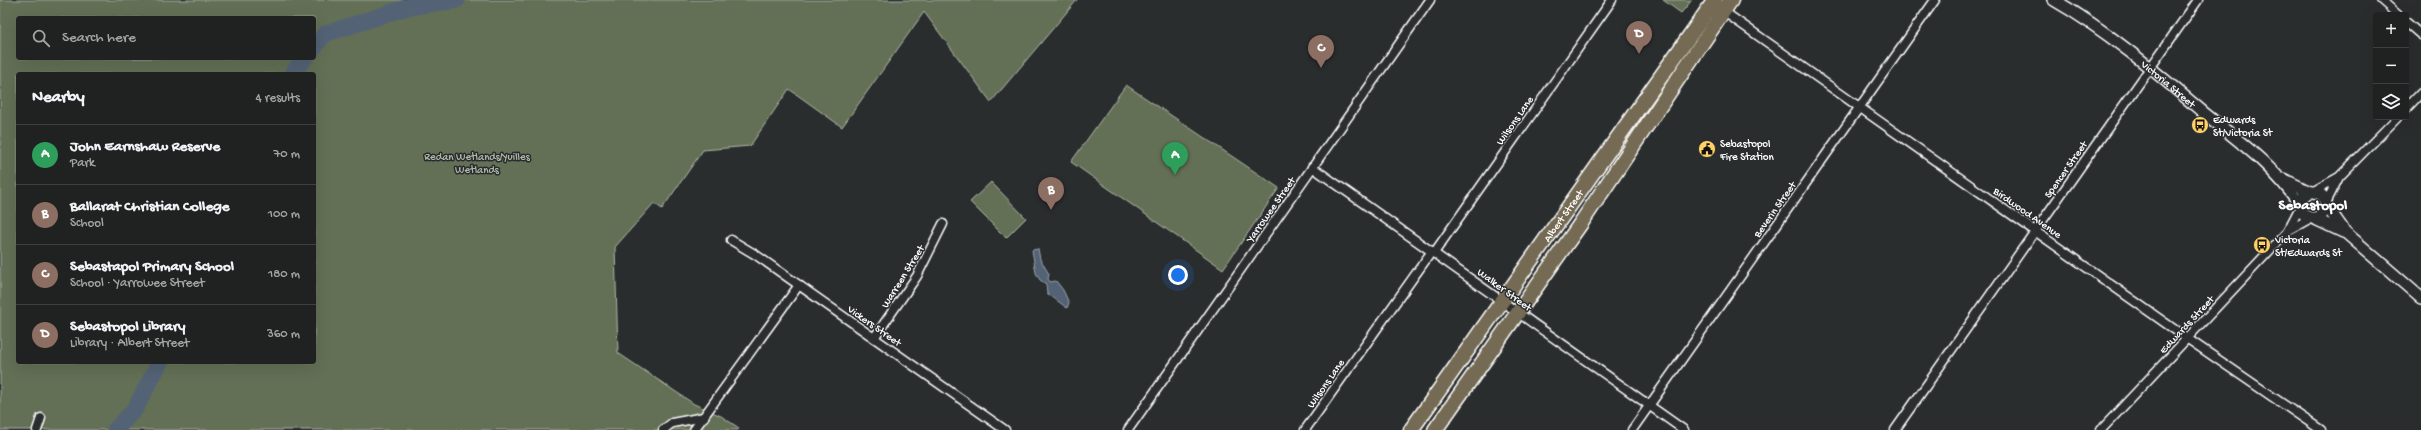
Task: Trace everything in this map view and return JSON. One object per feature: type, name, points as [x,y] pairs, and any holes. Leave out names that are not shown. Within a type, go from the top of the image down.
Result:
[{"type":"highway","name":"Albert Street","points":[[1411,430],[1502,301],[1723,4]]},
{"type":"highway","name":"Albert Street","points":[[1435,430],[1518,313],[1723,4]]},
{"type":"street","name":"Yarrowee Street","points":[[1128,430],[1430,0]]},
{"type":"street","name":"Wilsons Lane","points":[[1305,430],[1612,0]]},
{"type":"street","name":"Beverin Street","points":[[1632,430],[1935,0]]},
{"type":"street","name":"Victoria Street","points":[[2054,0],[2150,67],[2278,175],[2311,192]]},
{"type":"street","name":"Spencer Street","points":[[1895,430],[2198,0]]},
{"type":"street","points":[[2381,0],[2395,12]]},
{"type":"street","name":"Birdwood Avenue","points":[[1723,4],[1860,106],[2188,339],[2321,430]]},
{"type":"street","points":[[2409,25],[2421,35]]},
{"type":"street","points":[[2409,106],[2421,93]]},
{"type":"street","points":[[2395,120],[2339,177],[2303,196],[2300,206],[2304,215],[2348,236],[2421,298]]},
{"type":"street","name":"Walker Street","points":[[1312,167],[1684,430]]},
{"type":"street","name":"Victoria Street","points":[[2278,175],[2300,206]]},
{"type":"street","points":[[2312,218],[2322,214],[2339,177]]},
{"type":"street","points":[[2311,192],[2321,195],[2348,236]]},
{"type":"street","name":"Edwards Street","points":[[2101,430],[2287,232],[2300,206]]},
{"type":"street","name":"Edwards Street","points":[[2287,232],[2312,218]]},
{"type":"street","name":"Warreen Street","points":[[874,338],[917,276],[943,224]]},
{"type":"street","name":"Vickers Street","points":[[731,240],[799,285],[1005,430]]},
{"type":"street","points":[[694,430],[799,285]]},
{"type":"street","points":[[663,430],[672,423],[704,417]]},
{"type":"street","points":[[37,430],[41,418]]},
{"type":"green space","name":"Redan Wetlands/Yuilles Wetlands","points":[[0,0],[1077,0],[991,102],[924,12],[842,127],[789,89],[750,146],[703,150],[662,209],[654,203],[615,247],[618,353],[694,404],[721,416],[739,428],[738,430],[0,430]]},
{"type":"green space","points":[[1663,0],[1692,0],[1681,13]]},
{"type":"green space","points":[[1126,85],[1279,188],[1223,269],[1071,162]]},
{"type":"green space","points":[[991,182],[1026,218],[1006,238],[970,202]]},
{"type":"water","points":[[1038,249],[1040,259],[1049,274],[1048,279],[1050,282],[1056,281],[1063,290],[1069,303],[1067,308],[1047,293],[1046,284],[1040,280],[1036,273],[1032,250]]},
{"type":"waterway","points":[[316,45],[325,34],[408,7],[457,0]]},
{"type":"waterway","points":[[294,72],[303,60]]},
{"type":"waterway","points":[[115,430],[135,409],[159,364]]},
{"type":"place","name":"Sebastopol Library","points":[[1639,54]]},
{"type":"place","name":"Sebastapol Primary School","points":[[1321,68]]},
{"type":"place","name":"Edwards St/Victoria St","points":[[2200,125]]},
{"type":"place","name":"Sebastopol Fire Station","points":[[1707,149]]},
{"type":"place","name":"John Earnshaw Reserve","points":[[1175,175]]},
{"type":"place","name":"Ballarat Christian College","points":[[1051,210]]},
{"type":"place","name":"Victoria St/Edwards St","points":[[2262,245]]},
{"type":"district","name":"Sebastopol","points":[[2313,204]]}]
